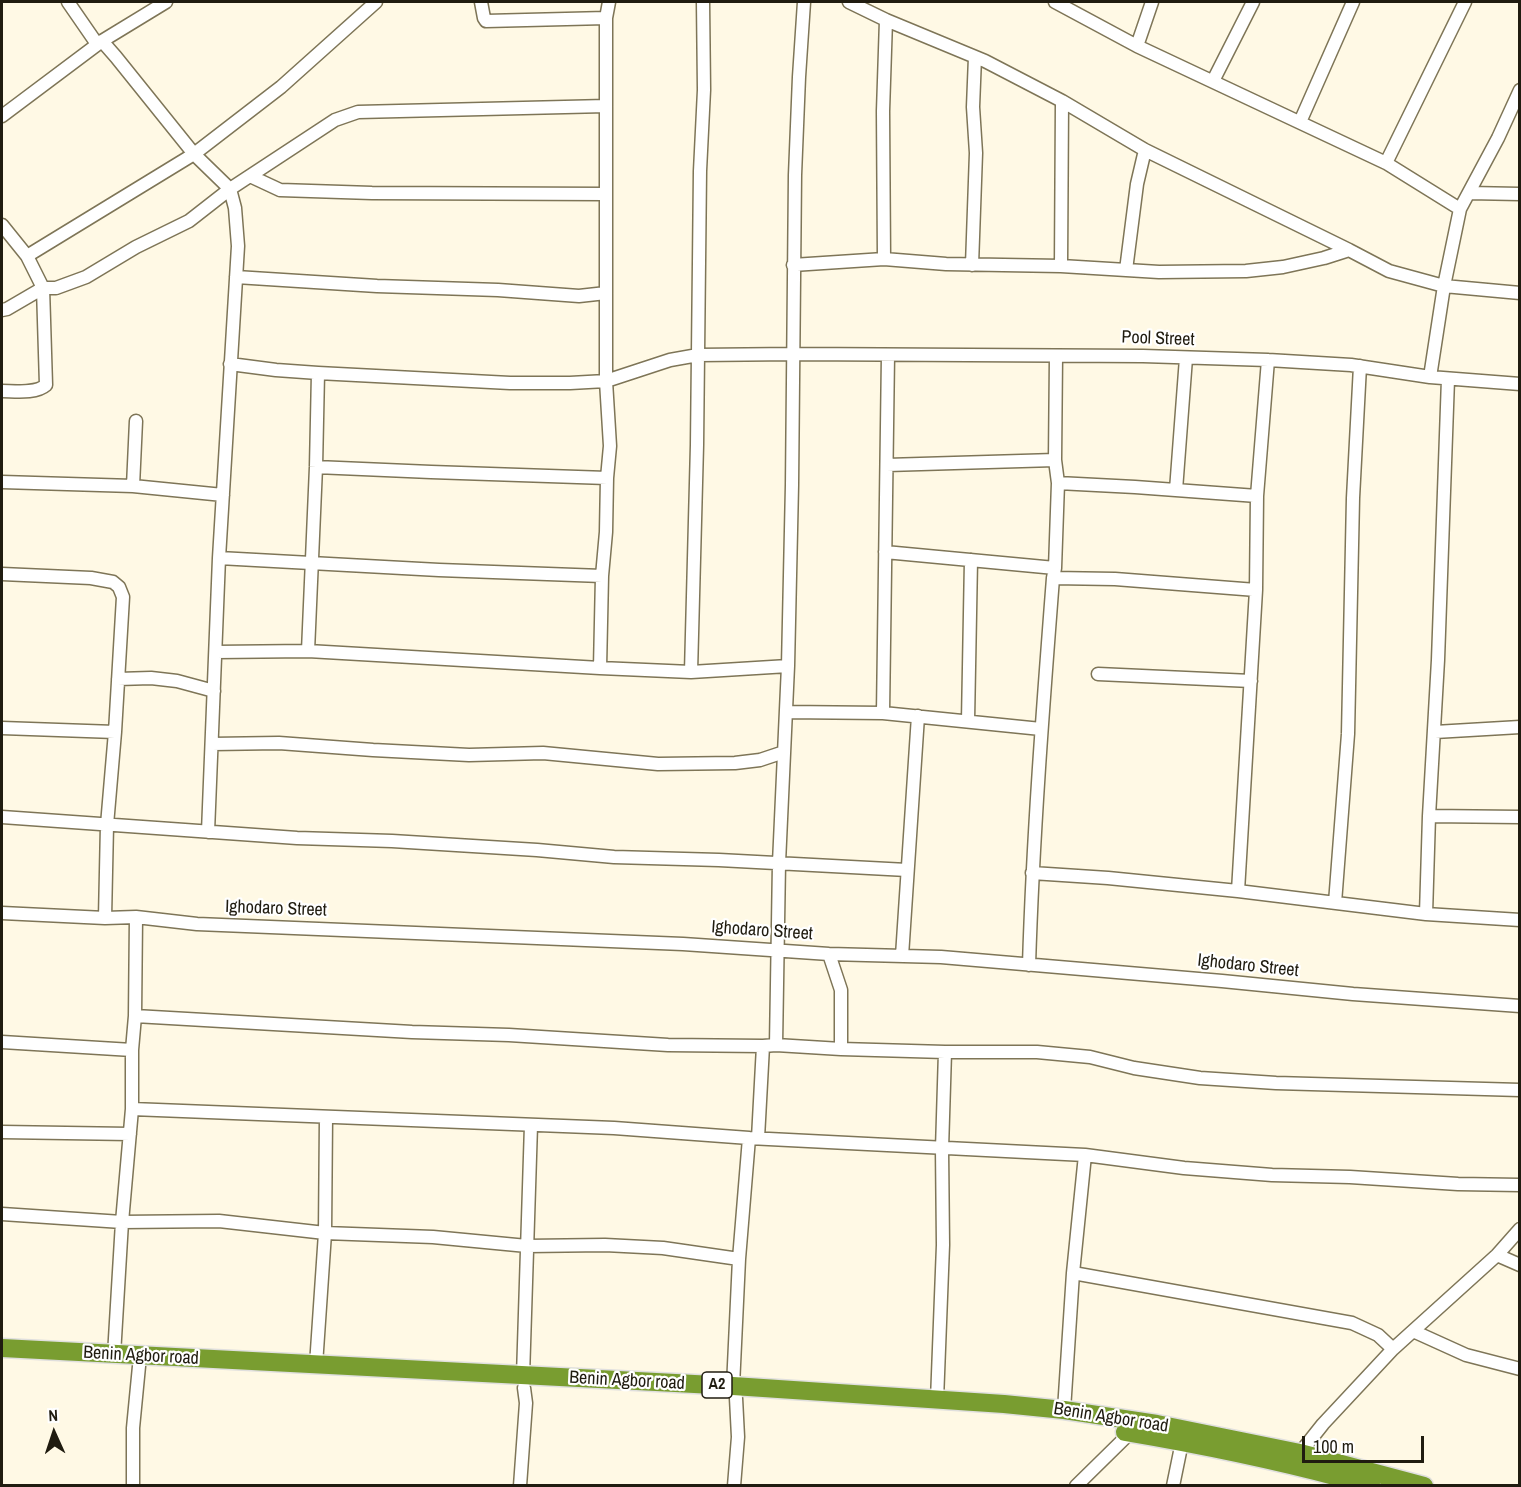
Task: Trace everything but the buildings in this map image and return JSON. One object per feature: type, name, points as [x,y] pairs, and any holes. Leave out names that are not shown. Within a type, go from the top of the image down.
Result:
[{"type":"highway","name":"Benin Agbor road","points":[[2,1348],[114,1355],[139,1362],[316,1375],[1004,1404],[1064,1410],[1157,1425],[1300,1453],[1424,1485]]},
{"type":"highway","name":"Benin Agbor road","points":[[2,1358],[316,1365],[523,1382]]},
{"type":"highway","name":"Benin Agbor road","points":[[734,1392],[1062,1421],[1182,1442],[1317,1470],[1371,1485]]},
{"type":"street","points":[[68,2],[99,42],[116,57],[194,154],[231,189],[235,208],[238,246],[219,558],[208,832]]},
{"type":"street","points":[[2,116],[99,42],[166,2]]},
{"type":"street","points":[[27,256],[194,154],[281,87],[376,2]]},
{"type":"street","points":[[481,2],[486,21],[606,18]]},
{"type":"street","points":[[600,668],[602,576],[610,446],[606,381],[606,18],[609,2]]},
{"type":"street","points":[[691,672],[697,445],[700,171],[704,90],[703,2]]},
{"type":"street","points":[[776,1045],[779,863],[788,666],[795,175],[804,2]]},
{"type":"street","points":[[849,2],[975,57],[1062,101],[1145,150],[1389,271],[1444,286],[1520,293]]},
{"type":"street","points":[[1058,2],[1137,46],[1386,163],[1460,209]]},
{"type":"street","points":[[1137,46],[1152,2]]},
{"type":"street","points":[[1213,81],[1253,2]]},
{"type":"street","points":[[1300,122],[1353,2]]},
{"type":"street","points":[[1386,163],[1465,2]]},
{"type":"street","points":[[884,260],[883,111],[886,20]]},
{"type":"street","points":[[972,265],[976,153],[973,106],[975,57]]},
{"type":"street","points":[[1430,378],[1444,286],[1460,209],[1498,138],[1520,90]]},
{"type":"street","points":[[1060,266],[1062,101]]},
{"type":"street","points":[[2,310],[44,288],[56,288],[86,277],[136,247],[189,221],[231,189],[335,120],[358,111],[606,106]]},
{"type":"street","points":[[1126,270],[1137,184],[1145,150]]},
{"type":"street","points":[[250,176],[280,190],[372,193],[606,194]]},
{"type":"street","points":[[1469,193],[1520,194]]},
{"type":"street","points":[[2,225],[27,256],[44,288],[46,385],[42,389],[2,391]]},
{"type":"street","points":[[793,265],[884,260],[1159,272],[1255,270],[1314,261],[1349,250]]},
{"type":"street","points":[[236,277],[579,296],[606,293]]},
{"type":"street","name":"Pool Street","points":[[230,364],[318,373],[510,383],[570,383],[606,381],[670,360],[698,356],[794,354],[1143,356],[1360,366],[1430,378],[1520,384]]},
{"type":"street","points":[[883,712],[888,355]]},
{"type":"street","points":[[1029,965],[1032,873],[1054,573],[1058,483],[1055,460],[1056,356]]},
{"type":"street","points":[[1176,490],[1186,358]]},
{"type":"street","points":[[1238,891],[1256,590],[1257,496],[1268,360]]},
{"type":"street","points":[[1335,903],[1348,734],[1353,498],[1360,366]]},
{"type":"street","points":[[308,651],[318,373]]},
{"type":"street","points":[[1426,914],[1448,379]]},
{"type":"street","points":[[133,486],[136,421]]},
{"type":"street","points":[[887,465],[1055,460]]},
{"type":"street","points":[[316,467],[607,478]]},
{"type":"street","points":[[2,482],[133,486],[223,495]]},
{"type":"street","points":[[1058,483],[1257,496]]},
{"type":"street","points":[[885,552],[971,560],[1054,573],[1256,590]]},
{"type":"street","points":[[219,558],[602,576]]},
{"type":"street","points":[[968,721],[971,560]]},
{"type":"street","points":[[2,574],[91,578],[113,582],[119,587],[123,597],[107,825],[105,918]]},
{"type":"street","points":[[216,652],[308,651],[691,672],[788,666]]},
{"type":"street","points":[[1098,675],[1251,681]]},
{"type":"street","points":[[118,680],[151,678],[177,681],[214,691]]},
{"type":"street","points":[[786,712],[883,712],[1041,729]]},
{"type":"street","points":[[902,956],[918,716]]},
{"type":"street","points":[[1435,732],[1520,727]]},
{"type":"street","points":[[2,728],[115,732]]},
{"type":"street","points":[[212,744],[279,743],[469,755],[543,753],[658,764],[735,763],[759,760],[784,752]]},
{"type":"street","points":[[1429,816],[1520,817]]},
{"type":"street","points":[[2,817],[297,838],[537,850],[614,857],[907,870]]},
{"type":"street","points":[[1032,873],[1238,891],[1426,914],[1520,920]]},
{"type":"street","name":"Ighodaro Street","points":[[2,913],[105,918],[136,917],[197,924],[671,943],[829,954],[940,957],[1520,1006]]},
{"type":"street","points":[[114,1355],[132,1109],[136,917]]},
{"type":"street","points":[[829,954],[841,990],[841,1049]]},
{"type":"street","points":[[135,1016],[668,1045],[763,1047],[776,1045],[945,1052],[1037,1052],[1090,1057],[1134,1068],[1200,1078],[1276,1083],[1520,1090]]},
{"type":"street","points":[[2,1042],[132,1050]]},
{"type":"street","points":[[734,1485],[738,1437],[734,1392],[739,1259],[763,1047]]},
{"type":"street","points":[[936,1400],[943,1245],[942,1149],[945,1052]]},
{"type":"street","points":[[132,1109],[614,1128],[942,1149],[1085,1155],[1184,1168],[1272,1175],[1520,1185]]},
{"type":"street","points":[[316,1365],[325,1233],[327,1117]]},
{"type":"street","points":[[520,1485],[526,1403],[523,1382],[531,1125]]},
{"type":"street","points":[[2,1132],[130,1134]]},
{"type":"street","points":[[1064,1410],[1073,1273],[1085,1155]]},
{"type":"street","points":[[2,1214],[122,1222],[219,1221],[325,1233],[433,1237],[527,1246],[605,1245],[663,1248],[739,1259]]},
{"type":"street","points":[[1300,1453],[1323,1424],[1393,1349],[1497,1255],[1520,1229]]},
{"type":"street","points":[[1497,1255],[1520,1265]]},
{"type":"street","points":[[1073,1273],[1352,1323],[1378,1335],[1393,1349]]},
{"type":"street","points":[[1413,1331],[1466,1355],[1520,1369]]},
{"type":"street","points":[[133,1485],[133,1428],[139,1362]]},
{"type":"street","points":[[1076,1485],[1130,1433]]},
{"type":"street","points":[[1173,1485],[1182,1442]]}]
